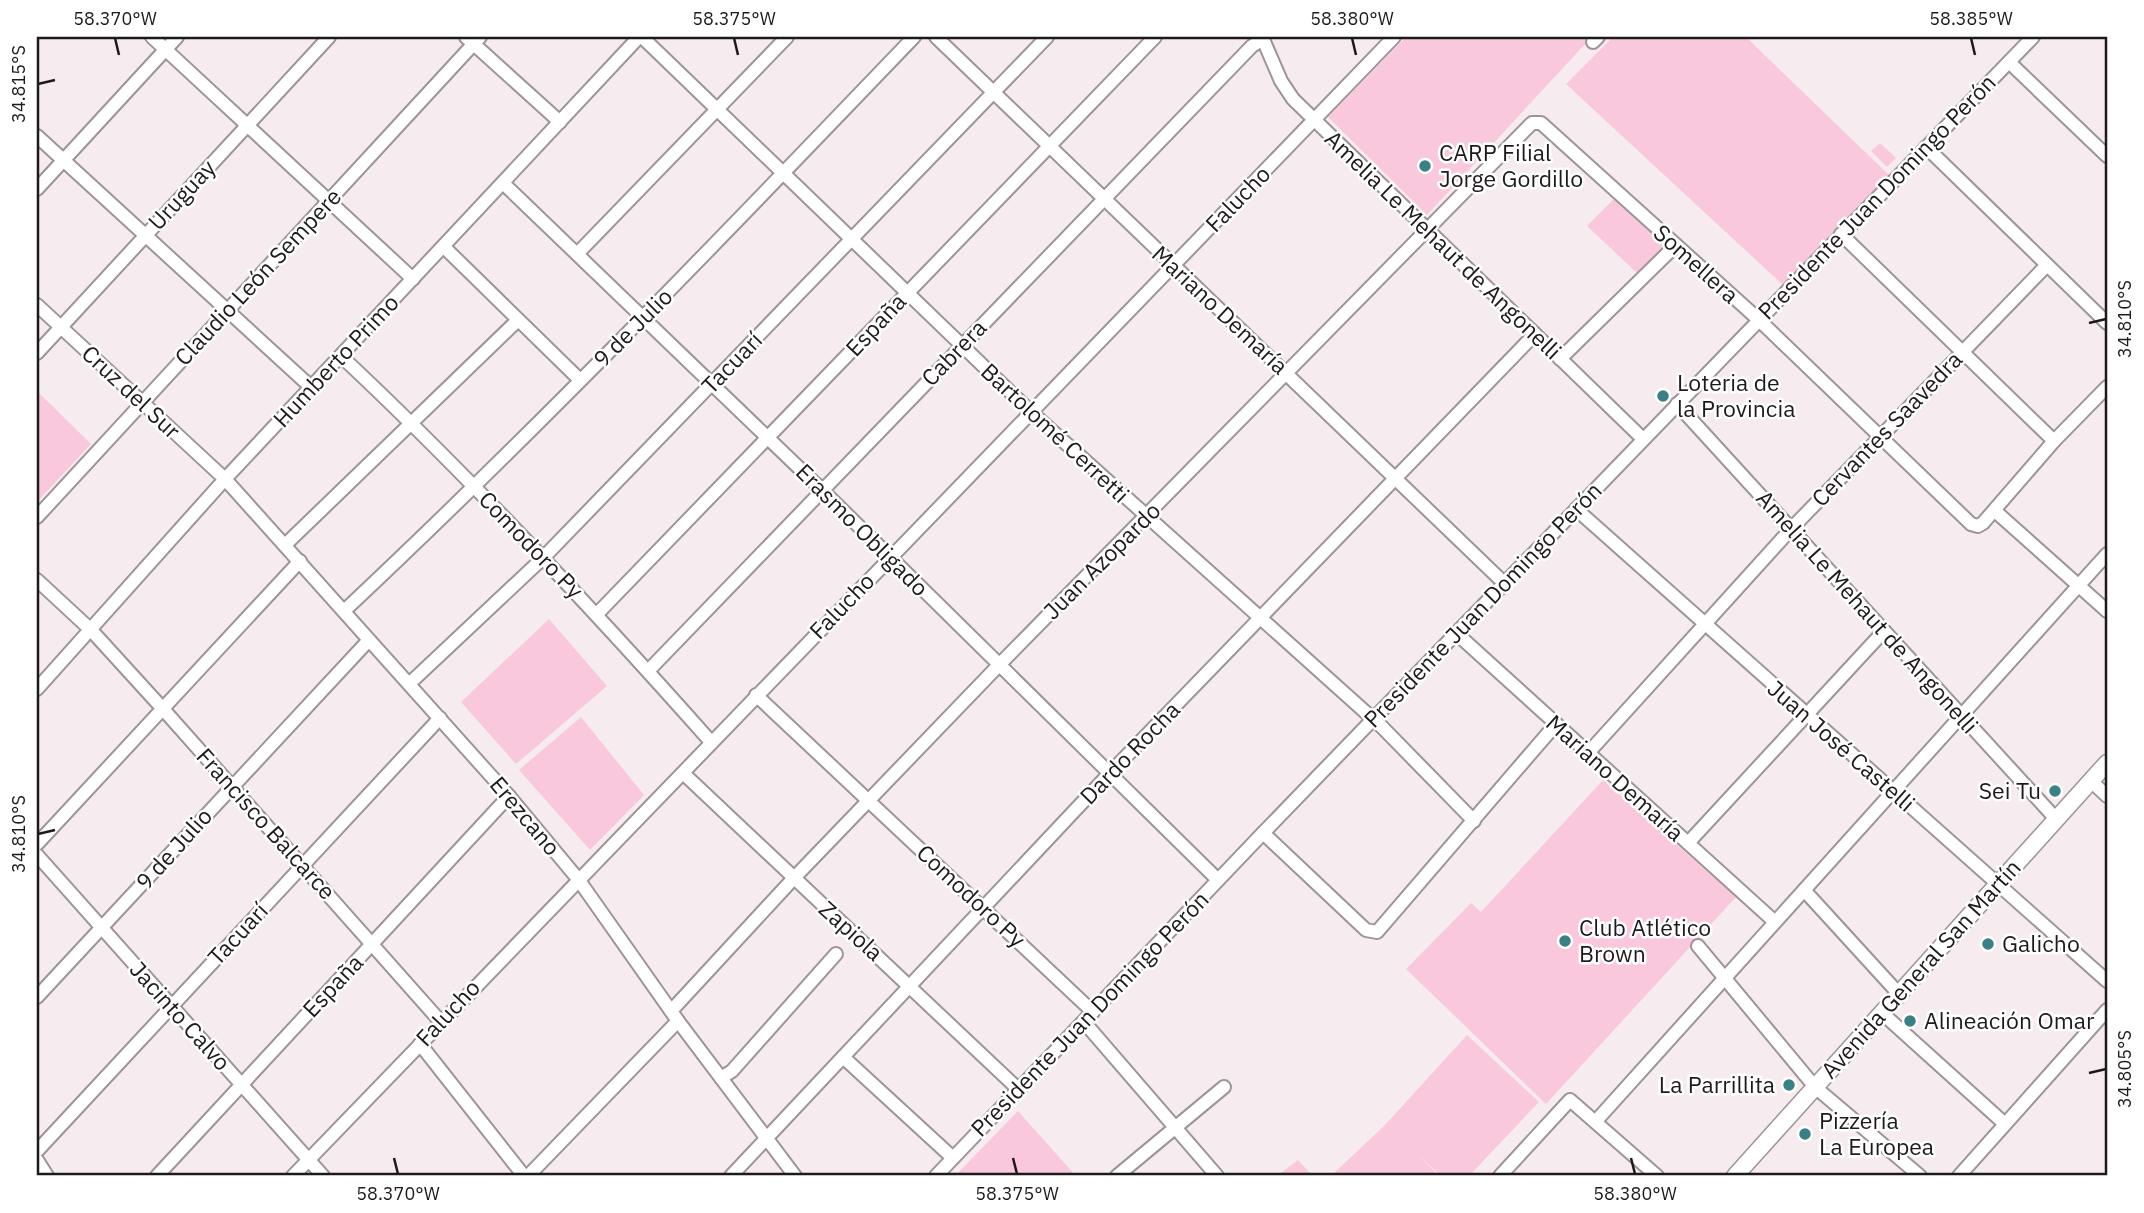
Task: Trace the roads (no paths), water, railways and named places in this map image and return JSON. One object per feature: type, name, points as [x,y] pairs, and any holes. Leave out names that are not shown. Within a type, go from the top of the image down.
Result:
[{"type":"main road","name":"Avenida General San Martín","points":[[1735,1176],[2107,763]]},
{"type":"street","points":[[152,37],[413,279]]},
{"type":"street","points":[[37,189],[177,37]]},
{"type":"street","name":"Uruguay","points":[[37,354],[328,37]]},
{"type":"street","name":"Bartolomé Cerretti","points":[[641,37],[1032,413],[1373,720],[1475,821]]},
{"type":"street","name":"Humberto Primo","points":[[37,689],[225,479],[641,37]]},
{"type":"street","points":[[577,254],[787,37]]},
{"type":"street","name":"9 de Julio","points":[[344,611],[476,487],[914,37]]},
{"type":"street","name":"Mariano Demaría","points":[[936,37],[1504,583]]},
{"type":"street","name":"Tacuarí","points":[[410,683],[543,558],[1048,37]]},
{"type":"street","name":"España","points":[[597,614],[1155,37]]},
{"type":"street","name":"Presidente Juan Domingo Perón","points":[[936,1176],[1758,319],[2033,37]]},
{"type":"street","name":"Amelia Le Mehaut de Angonelli","points":[[1262,38],[1287,91],[1313,120],[1643,439]]},
{"type":"street","name":"Cabrera","points":[[648,671],[1103,198],[1262,38]]},
{"type":"street","points":[[473,39],[560,122]]},
{"type":"street","name":"Claudio León Sempere","points":[[37,517],[330,200],[473,39]]},
{"type":"street","name":"Falucho","points":[[293,1176],[889,557],[1174,267],[1389,39]]},
{"type":"street","points":[[2009,62],[2107,156]]},
{"type":"street","name":"Juan Azopardo","points":[[526,1176],[674,1016],[793,879],[999,665],[1426,229],[1532,123],[1541,122]]},
{"type":"street","name":"Somellera","points":[[1541,122],[1758,319],[1971,524],[1978,526],[1995,511]]},
{"type":"street","points":[[37,136],[312,388]]},
{"type":"street","points":[[1926,147],[2107,323]]},
{"type":"street","name":"Erasmo Obligado","points":[[503,183],[823,491],[1218,880]]},
{"type":"street","points":[[1841,234],[2054,441]]},
{"type":"street","points":[[1560,359],[1675,246]]},
{"type":"street","points":[[443,247],[580,380]]},
{"type":"street","name":"Cervantes Saavedra","points":[[1589,752],[1791,529],[2047,265]]},
{"type":"street","name":"Cruz del Sur","points":[[37,305],[225,479]]},
{"type":"street","points":[[286,544],[518,320]]},
{"type":"street","name":"Dardo Rocha","points":[[731,1176],[1110,773],[1535,334]]},
{"type":"street","name":"Comodoro Py","points":[[342,357],[476,487],[597,614],[711,742]]},
{"type":"street","points":[[2107,387],[2054,441],[1995,511],[2107,611]]},
{"type":"street","name":"Amelia Le Mehaut de Angonelli","points":[[1677,404],[2056,819]]},
{"type":"street","name":"Erezcano","points":[[225,479],[410,683],[578,879],[674,1016],[795,1176]]},
{"type":"street","name":"Juan José Castelli","points":[[1576,509],[2107,981]]},
{"type":"street","points":[[1596,1121],[2107,554]]},
{"type":"street","points":[[37,844],[300,561]]},
{"type":"street","name":"Francisco Balcarce","points":[[37,580],[91,630],[440,1021]]},
{"type":"street","points":[[1688,843],[1884,631]]},
{"type":"street","name":"Mariano Demaría","points":[[1456,633],[1775,922]]},
{"type":"street","name":"9 de Julio","points":[[37,997],[369,640]]},
{"type":"street","name":"Comodoro Py","points":[[756,695],[983,907],[1089,1017],[1175,1128],[1217,1176]]},
{"type":"street","name":"Tacuarí","points":[[37,1152],[440,718]]},
{"type":"street","points":[[1263,833],[1373,933],[1475,821],[1556,724]]},
{"type":"street","name":"Zapiola","points":[[683,773],[1018,1089]]},
{"type":"street","points":[[2091,781],[2107,796]]},
{"type":"street","name":"España","points":[[157,1176],[509,796]]},
{"type":"street","name":"Jacinto Calvo","points":[[37,855],[323,1176]]},
{"type":"street","points":[[1804,890],[1899,994]]},
{"type":"street","points":[[1698,946],[1815,1087],[1920,1176]]},
{"type":"street","points":[[721,1078],[836,954]]},
{"type":"street","points":[[1959,1176],[2107,1010]]},
{"type":"street","points":[[1882,1013],[2006,1124]]},
{"type":"street","points":[[420,1044],[526,1176]]},
{"type":"street","points":[[843,1058],[953,1158]]},
{"type":"street","points":[[1117,1176],[1224,1087]]},
{"type":"street","points":[[1500,1176],[1570,1100],[1657,1176]]},
{"type":"street","points":[[37,1160],[47,1176]]},
{"type":"place","name":"CARP Filial Jorge Gordillo","points":[[1425,166]]},
{"type":"place","name":"Loteria de la Provincia","points":[[1663,396]]},
{"type":"place","name":"Sei Tu","points":[[2055,791]]},
{"type":"place","name":"Club Atlético Brown","points":[[1565,941]]},
{"type":"place","name":"Galicho","points":[[1988,944]]},
{"type":"place","name":"Alineación Omar","points":[[1910,1021]]},
{"type":"place","name":"La Parrillita","points":[[1789,1085]]},
{"type":"place","name":"Pizzería La Europea","points":[[1805,1134]]}]
